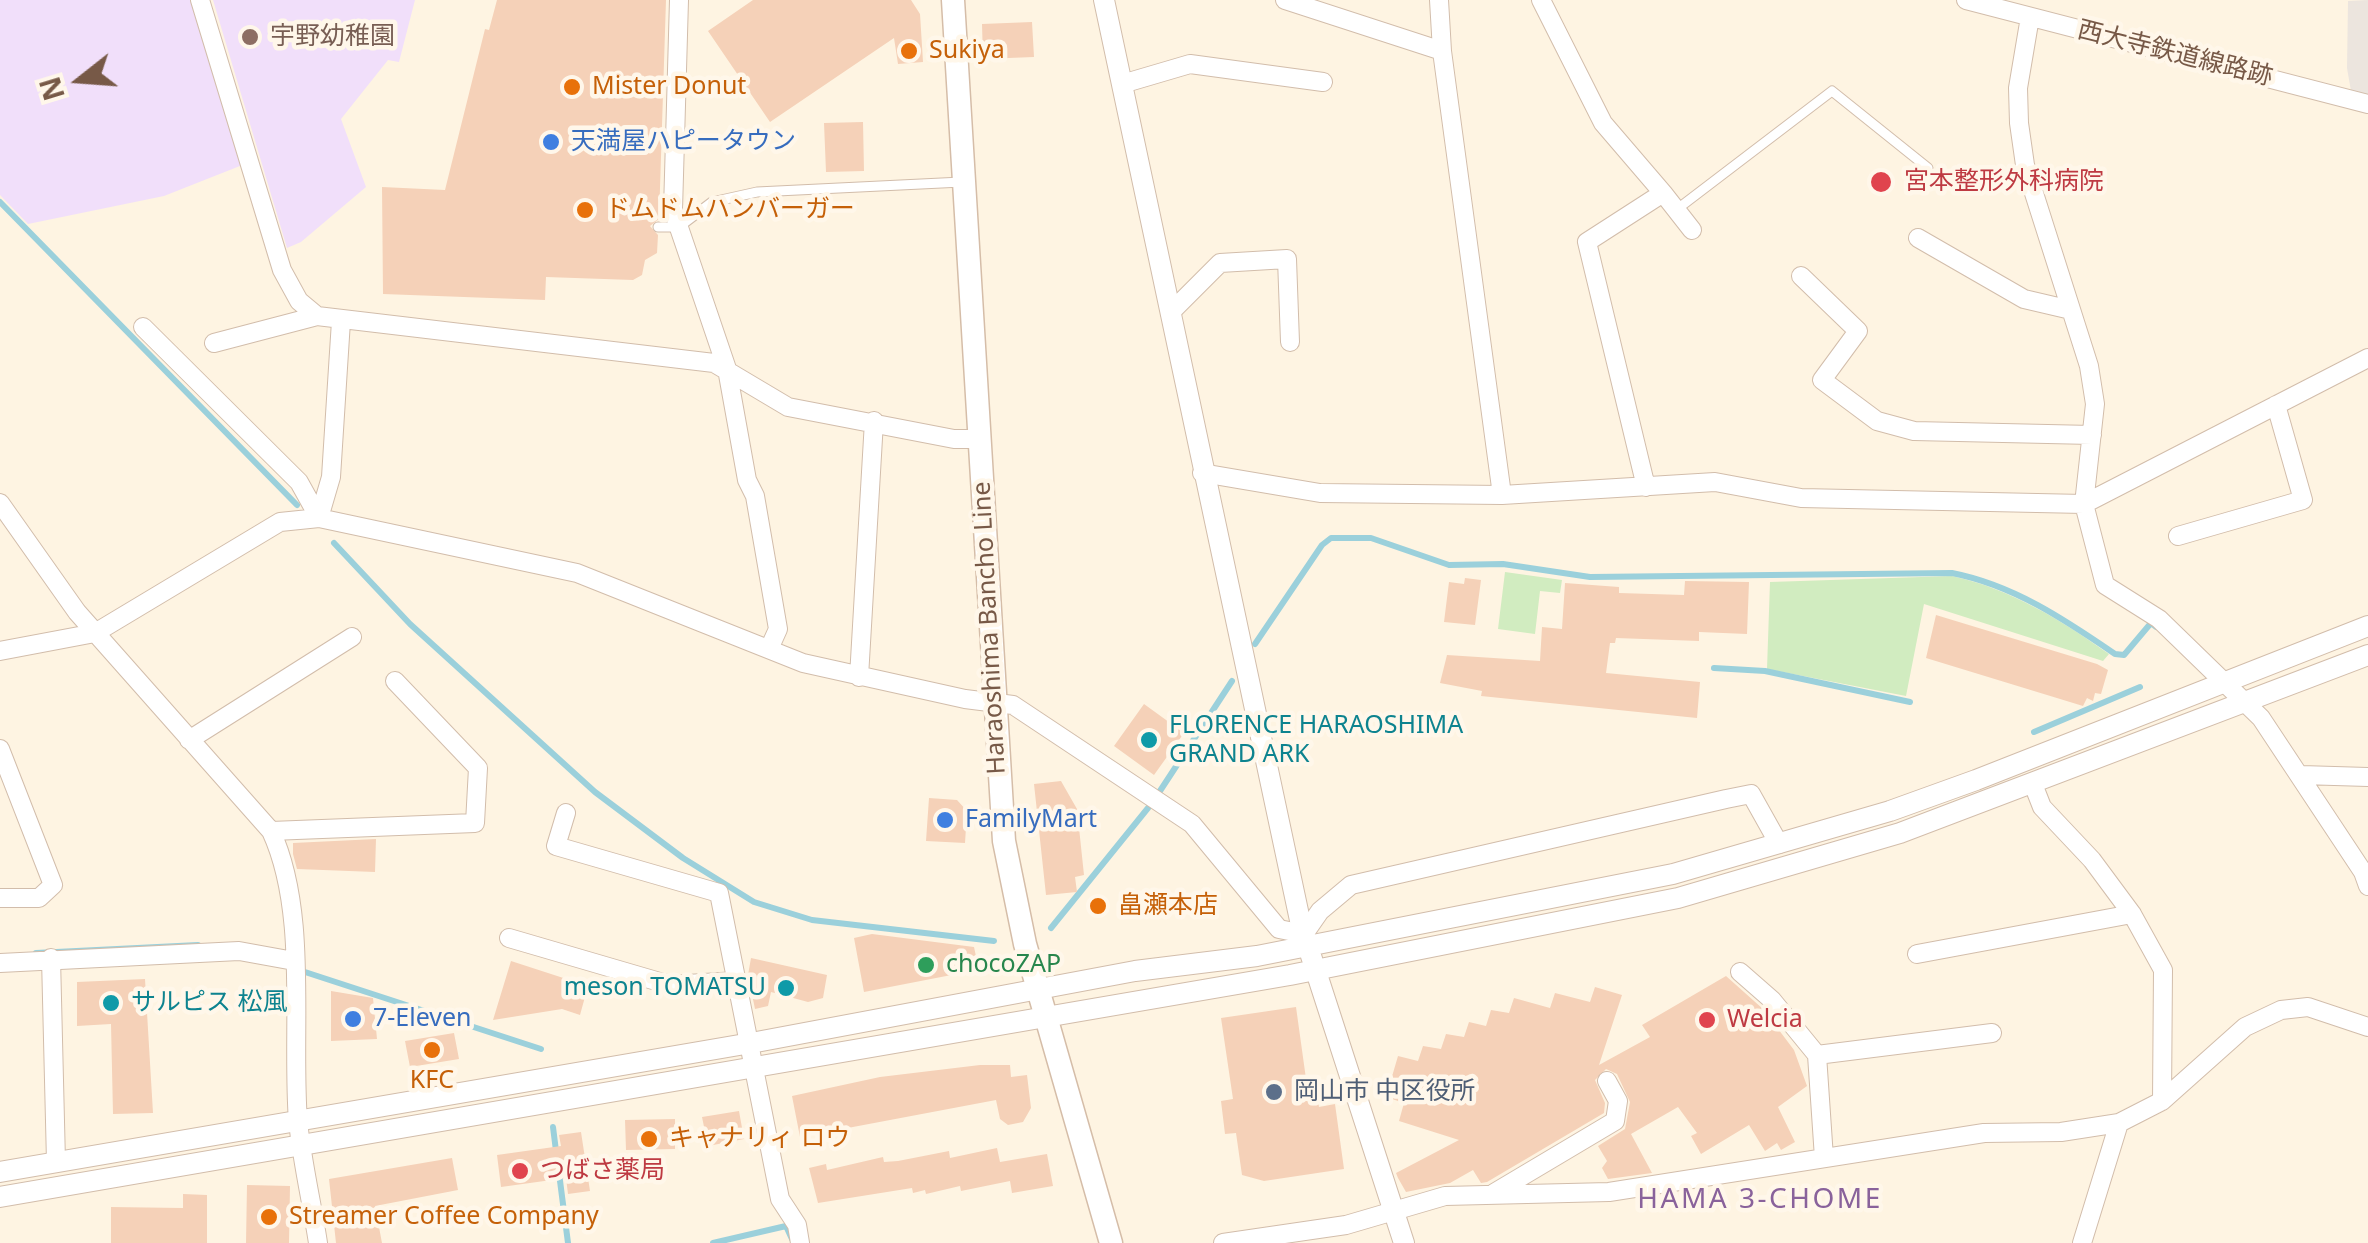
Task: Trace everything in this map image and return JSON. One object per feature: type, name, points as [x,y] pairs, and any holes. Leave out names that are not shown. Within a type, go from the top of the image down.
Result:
[{"type":"main road","name":"Haraoshima Bancho Line","points":[[953,0],[1004,841],[1046,1017],[1111,1243]]},
{"type":"street","points":[[200,0],[282,270],[299,301],[316,316]]},
{"type":"street","points":[[679,0],[673,210],[726,369],[778,629],[769,649]]},
{"type":"street","points":[[1104,0],[1305,939],[1404,1243]]},
{"type":"street","points":[[1285,0],[1442,51]]},
{"type":"street","points":[[1440,0],[1442,51],[1502,495]]},
{"type":"street","points":[[1541,0],[1603,124],[1692,230]]},
{"type":"street","name":"西大寺鉄道線路跡","points":[[1966,0],[2035,12],[2368,104]]},
{"type":"street","points":[[2035,12],[2018,88],[2019,123],[2025,164],[2090,366],[2095,404],[2084,504],[2104,585],[2159,619],[2245,702],[2301,775],[2364,872],[2368,886]]},
{"type":"street","points":[[1122,84],[1190,64],[1324,82]]},
{"type":"street","points":[[1646,486],[1587,242],[1663,193]]},
{"type":"street","points":[[1918,238],[2024,299],[2071,310]]},
{"type":"street","points":[[1170,312],[1220,263],[1287,258],[1290,342]]},
{"type":"street","points":[[1800,276],[1858,330],[1822,380],[1877,421],[1914,431],[2092,436]]},
{"type":"street","points":[[214,343],[316,316],[603,347],[714,362],[788,407],[874,420],[954,439],[980,439]]},
{"type":"street","points":[[319,518],[331,477],[340,321]]},
{"type":"street","points":[[143,328],[299,482],[319,518]]},
{"type":"street","points":[[1202,472],[1320,493],[1502,495],[1715,482],[1801,498],[2084,504],[2368,358]]},
{"type":"street","points":[[2178,536],[2303,500],[2276,406]]},
{"type":"street","points":[[859,677],[874,420]]},
{"type":"street","points":[[0,502],[95,633],[271,830],[284,866],[294,961],[298,1119],[318,1243]]},
{"type":"street","points":[[0,651],[95,633],[280,522],[319,518],[577,573],[769,649],[859,677],[1023,710],[1192,824],[1279,929],[1305,939]]},
{"type":"street","points":[[0,1172],[750,1044],[1305,939],[1550,902],[1778,844],[1976,780],[2368,626]]},
{"type":"street","points":[[188,740],[352,638]]},
{"type":"street","points":[[0,1197],[1046,1017],[1678,898],[1900,833],[2368,655]]},
{"type":"street","points":[[271,830],[475,823],[478,768],[395,681]]},
{"type":"street","points":[[0,749],[53,885],[39,898],[0,898]]},
{"type":"street","points":[[2301,775],[2368,777]]},
{"type":"street","points":[[2033,784],[2042,807],[2092,860],[2132,914],[2164,970],[2162,1101]]},
{"type":"street","points":[[1305,939],[1320,911],[1351,884],[1726,798],[1751,794],[1778,844]]},
{"type":"street","points":[[566,813],[556,846],[719,894],[780,1200],[797,1225],[800,1243]]},
{"type":"street","points":[[1917,954],[2132,914]]},
{"type":"street","points":[[509,938],[670,985],[738,981]]},
{"type":"street","points":[[0,963],[239,951],[294,961]]},
{"type":"street","points":[[51,958],[56,1162]]},
{"type":"street","points":[[1740,972],[1772,1000],[1816,1056],[1824,1158]]},
{"type":"street","points":[[1222,1243],[1346,1225],[1445,1196],[1608,1192],[1984,1133],[2060,1132],[2119,1124],[2162,1101],[2230,1039],[2280,1010],[2308,1007],[2368,1027]]},
{"type":"street","points":[[1816,1056],[1992,1033]]},
{"type":"street","points":[[1489,1196],[1615,1121],[1618,1102],[1607,1082]]},
{"type":"street","points":[[2082,1243],[2119,1124]]},
{"type":"lane","points":[[1676,210],[1832,91],[1928,168]]},
{"type":"lane","points":[[658,227],[679,228],[712,202],[757,192],[964,182]]},
{"type":"shaded area","points":[[0,0],[194,0],[245,164],[164,196],[28,224],[0,195]]},
{"type":"shaded area","points":[[213,0],[415,0],[399,62],[388,60],[341,119],[366,187],[301,242],[287,248]]},
{"type":"shaded area","points":[[2368,0],[2368,96],[2351,91],[2347,68],[2348,1]]},
{"type":"green space","points":[[1505,572],[1562,580],[1560,593],[1540,591],[1535,634],[1498,629]]},
{"type":"green space","points":[[1952,576],[2035,607],[2109,654],[2103,661],[1924,604],[1906,696],[1767,669],[1770,582]]},
{"type":"building","points":[[497,0],[666,0],[659,219],[650,226],[658,235],[657,253],[645,260],[642,275],[633,280],[546,277],[545,300],[383,294],[382,187],[445,190],[485,29],[489,30]]},
{"type":"building","points":[[753,0],[911,0],[920,14],[923,62],[898,64],[894,38],[770,122],[708,31]]},
{"type":"building","points":[[1032,22],[1034,57],[983,59],[982,24]]},
{"type":"building","points":[[863,122],[864,171],[826,172],[824,123]]},
{"type":"building","points":[[1465,578],[1481,580],[1475,625],[1444,622],[1449,582],[1464,584]]},
{"type":"building","points":[[1685,581],[1749,582],[1747,634],[1699,632],[1699,641],[1616,638],[1615,643],[1610,643],[1606,673],[1700,682],[1697,718],[1481,696],[1482,691],[1440,683],[1447,655],[1540,661],[1542,627],[1562,629],[1565,583],[1619,587],[1619,593],[1684,595]]},
{"type":"building","points":[[1936,615],[2097,664],[2108,670],[2101,694],[2095,693],[2093,701],[2087,698],[2083,706],[1926,658]]},
{"type":"building","name":"FLORENCE HARAOSHIMA GRAND ARK","points":[[1144,704],[1184,733],[1154,775],[1114,746]]},
{"type":"building","points":[[1061,781],[1077,809],[1084,875],[1075,877],[1077,892],[1046,895],[1034,784]]},
{"type":"building","points":[[929,798],[957,800],[967,811],[965,843],[926,841]]},
{"type":"building","points":[[376,839],[375,872],[297,869],[293,843]]},
{"type":"building","points":[[872,934],[974,947],[977,961],[972,971],[864,992],[854,938]]},
{"type":"building","name":"meson TOMATSU","points":[[751,958],[827,975],[823,998],[808,1002],[771,992],[768,1006],[755,1009],[748,975]]},
{"type":"building","points":[[511,961],[588,986],[580,1015],[562,1009],[493,1020]]},
{"type":"building","points":[[1726,976],[1763,1009],[1794,1050],[1807,1086],[1778,1107],[1795,1142],[1781,1150],[1777,1143],[1765,1151],[1749,1125],[1701,1154],[1691,1136],[1697,1133],[1678,1107],[1631,1134],[1652,1173],[1608,1179],[1602,1168],[1607,1161],[1598,1146],[1625,1129],[1630,1102],[1617,1074],[1606,1069],[1595,1080],[1605,1103],[1604,1113],[1487,1182],[1481,1183],[1473,1170],[1450,1183],[1406,1192],[1396,1173],[1459,1140],[1399,1121],[1404,1103],[1386,1097],[1398,1056],[1418,1061],[1423,1046],[1441,1049],[1446,1034],[1464,1037],[1469,1022],[1486,1026],[1491,1010],[1509,1013],[1514,998],[1550,1008],[1555,993],[1590,1002],[1595,987],[1622,995],[1599,1065],[1650,1037],[1642,1025]]},
{"type":"building","points":[[145,979],[153,1113],[113,1114],[111,1024],[77,1026],[77,982]]},
{"type":"building","name":"7-Eleven","points":[[331,991],[373,998],[377,1039],[331,1041]]},
{"type":"building","name":"岡山市 中区役所","points":[[1296,1007],[1307,1086],[1315,1085],[1319,1107],[1335,1104],[1344,1169],[1264,1181],[1242,1175],[1236,1133],[1225,1134],[1221,1101],[1233,1099],[1221,1018]]},
{"type":"building","name":"KFC","points":[[454,1033],[459,1059],[410,1067],[405,1041]]},
{"type":"building","points":[[1010,1065],[1011,1077],[1027,1075],[1031,1108],[1023,1122],[1008,1125],[1000,1119],[996,1100],[800,1137],[792,1096],[880,1077]]},
{"type":"building","points":[[739,1111],[744,1139],[708,1146],[702,1117]]},
{"type":"building","points":[[675,1119],[675,1149],[626,1150],[625,1120]]},
{"type":"building","points":[[581,1132],[590,1191],[568,1194],[566,1178],[501,1187],[497,1155],[561,1146],[559,1135]]},
{"type":"building","points":[[997,1148],[1000,1162],[1047,1154],[1053,1186],[1012,1193],[1010,1181],[926,1194],[925,1190],[913,1193],[912,1188],[818,1203],[809,1168],[826,1164],[827,1170],[883,1157],[884,1162],[898,1161],[949,1151],[950,1158]]},
{"type":"building","points":[[452,1158],[458,1190],[375,1206],[382,1243],[336,1243],[329,1179]]},
{"type":"building","points":[[247,1185],[290,1186],[289,1243],[246,1243]]},
{"type":"building","points":[[183,1194],[207,1195],[207,1243],[111,1243],[111,1207],[183,1208]]},
{"type":"waterway","points":[[0,202],[297,505]]},
{"type":"waterway","points":[[1255,644],[1322,545],[1331,538],[1371,538],[1449,565],[1503,564],[1590,577],[1952,573],[2017,595],[2115,654],[2124,655],[2151,623],[2156,627]]},
{"type":"waterway","points":[[334,543],[410,624],[595,792],[683,858],[754,902],[812,920],[994,941]]},
{"type":"waterway","points":[[1714,668],[1765,671],[1910,702]]},
{"type":"waterway","points":[[1158,794],[1232,681]]},
{"type":"waterway","points":[[2034,732],[2140,687]]},
{"type":"waterway","points":[[1051,928],[1148,808]]},
{"type":"waterway","points":[[36,953],[198,945]]},
{"type":"waterway","points":[[305,972],[541,1049]]},
{"type":"waterway","points":[[553,1127],[556,1151]]},
{"type":"waterway","points":[[559,1173],[568,1243]]},
{"type":"waterway","points":[[713,1243],[786,1226],[792,1239]]},
{"type":"place","name":"宇野幼稚園","points":[[250,37]]},
{"type":"place","name":"Sukiya","points":[[909,51]]},
{"type":"place","name":"Mister Donut","points":[[572,87]]},
{"type":"place","name":"天満屋ハピータウン","points":[[551,142]]},
{"type":"place","name":"宮本整形外科病院","points":[[1881,182]]},
{"type":"place","name":"ドムドムハンバーガー","points":[[585,210]]},
{"type":"place","name":"FLORENCE HARAOSHIMA GRAND ARK","points":[[1149,740]]},
{"type":"place","name":"FamilyMart","points":[[945,820]]},
{"type":"place","name":"畠瀬本店","points":[[1098,906]]},
{"type":"place","name":"chocoZAP","points":[[926,965]]},
{"type":"place","name":"meson TOMATSU","points":[[786,988]]},
{"type":"place","name":"サルピス 松風","points":[[111,1003]]},
{"type":"place","name":"7-Eleven","points":[[353,1019]]},
{"type":"place","name":"Welcia","points":[[1707,1020]]},
{"type":"place","name":"KFC","points":[[432,1050]]},
{"type":"place","name":"岡山市 中区役所","points":[[1274,1092]]},
{"type":"place","name":"キャナリィ ロウ","points":[[649,1139]]},
{"type":"place","name":"つばさ薬局","points":[[520,1171]]},
{"type":"place","name":"Streamer Coffee Company","points":[[269,1217]]},
{"type":"district","name":"HAMA 3-CHOME","points":[[1760,1200]]}]
